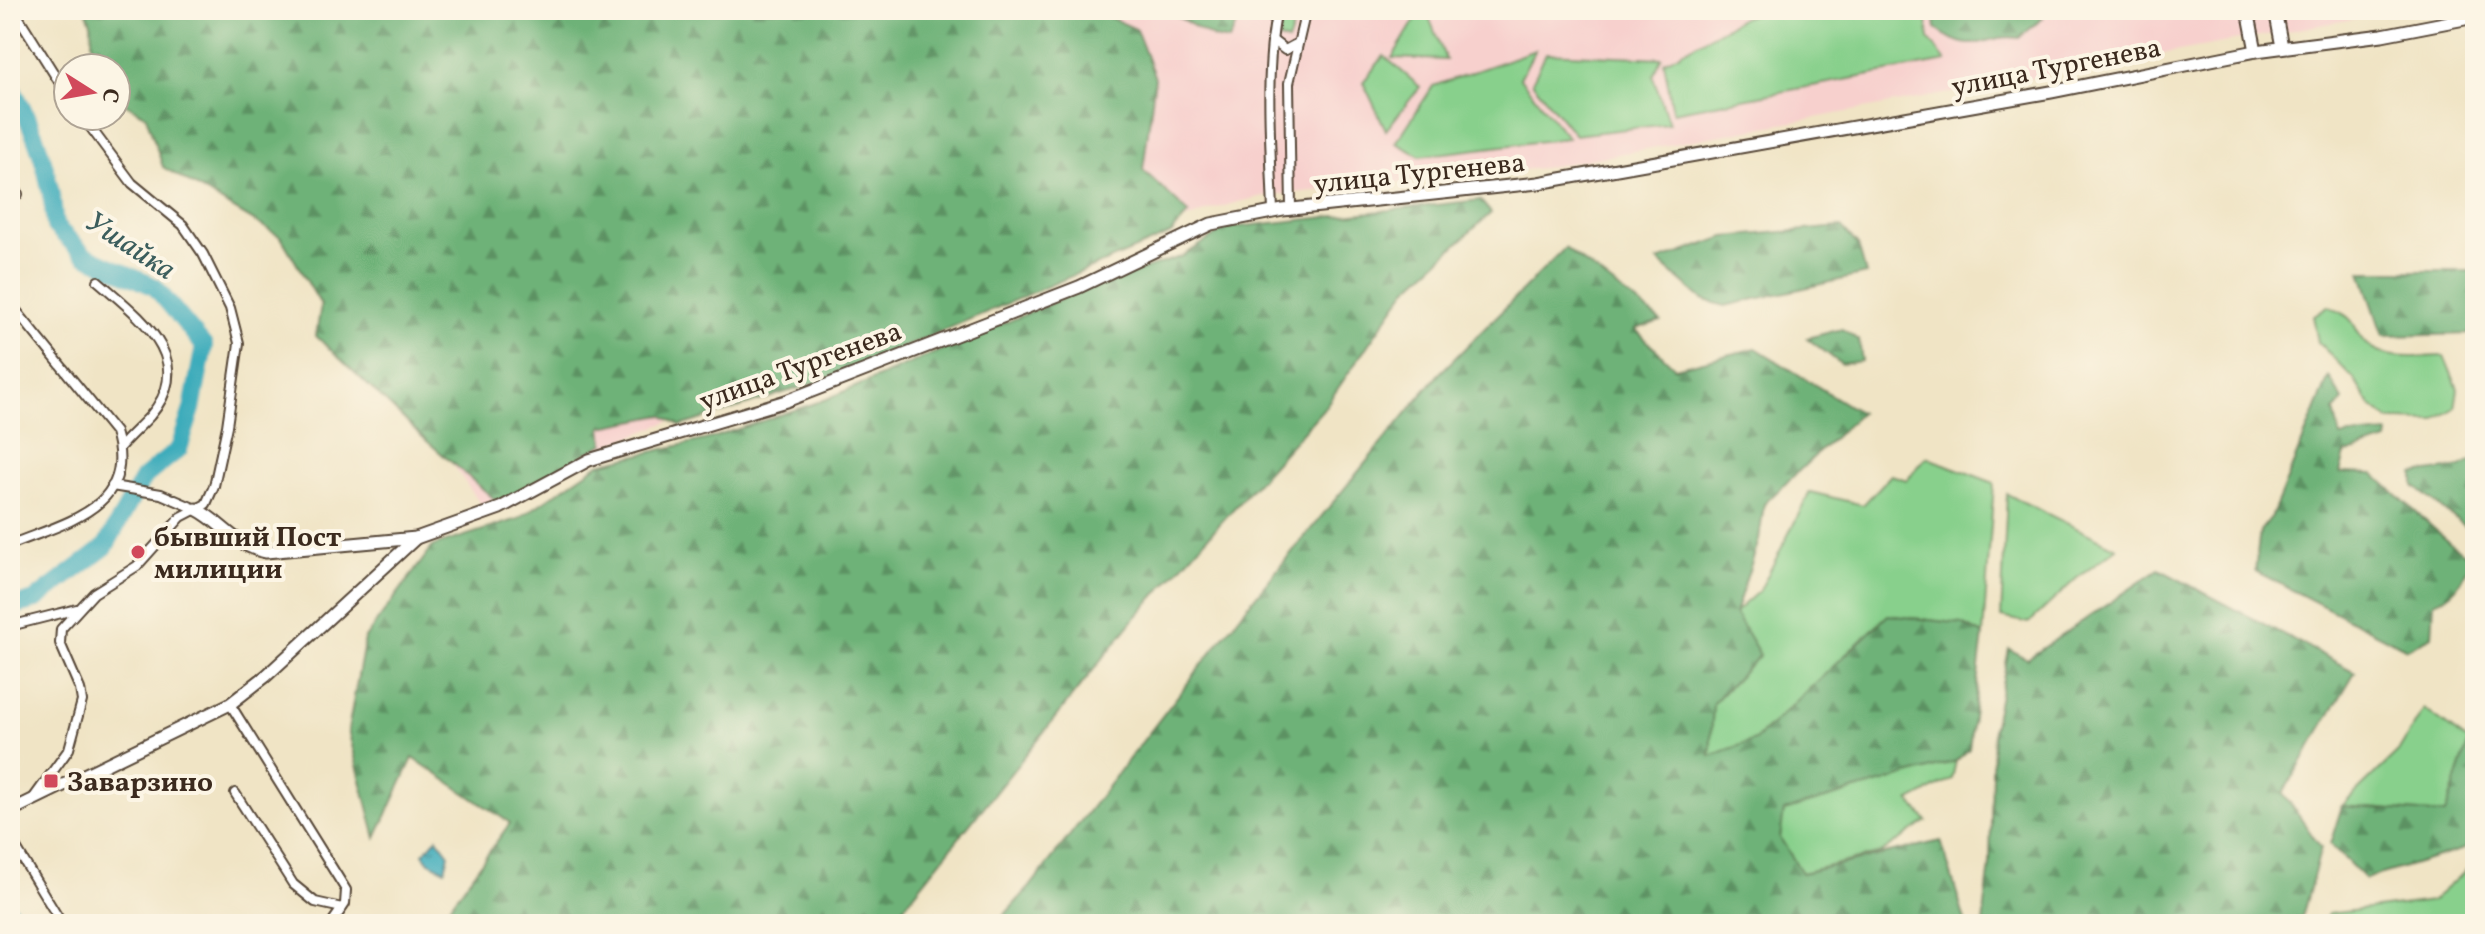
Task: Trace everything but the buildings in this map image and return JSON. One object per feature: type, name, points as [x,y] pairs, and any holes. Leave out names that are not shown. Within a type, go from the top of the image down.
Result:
[{"type":"street","points":[[14,10],[52,71]]},
{"type":"street","points":[[1273,212],[1271,40],[1277,10]]},
{"type":"street","points":[[1291,209],[1289,83],[1306,10]]},
{"type":"street","points":[[2248,10],[2256,51]]},
{"type":"street","points":[[2275,10],[2282,47]]},
{"type":"street","name":"улица Тургенева","points":[[416,538],[500,508],[589,460],[786,401],[1079,287],[1211,224],[1291,209],[1538,183],[2037,95],[2256,51],[2382,35],[2475,17]]},
{"type":"street","points":[[1271,40],[1285,50],[1299,42]]},
{"type":"street","points":[[32,800],[69,749],[82,701],[60,643],[61,629],[94,593],[137,566],[181,517],[206,504],[214,486],[236,378],[237,326],[209,264],[183,225],[132,183],[94,132]]},
{"type":"street","points":[[10,176],[18,194]]},
{"type":"street","points":[[98,281],[139,317],[160,342],[169,369],[169,383],[152,415],[120,447]]},
{"type":"street","points":[[10,303],[115,432],[120,447],[115,487],[91,513],[10,545]]},
{"type":"street","points":[[115,487],[161,494],[196,509],[213,517],[246,547],[266,552],[416,538]]},
{"type":"street","points":[[10,811],[230,704],[266,676],[416,538]]},
{"type":"street","points":[[10,626],[77,609]]},
{"type":"street","points":[[230,704],[346,890],[345,904],[331,924]]},
{"type":"street","points":[[235,793],[293,884],[315,902],[342,908]]},
{"type":"street","points":[[10,838],[62,924]]},
{"type":"shaded area","points":[[126,10],[2402,10],[1542,168],[1264,196],[1238,202],[1210,210],[599,449],[482,506]]},
{"type":"green space","points":[[86,10],[1093,10],[1136,29],[1155,78],[1143,170],[1189,213],[1171,234],[836,376],[681,426],[662,415],[602,427],[604,444],[498,502],[428,442],[316,336],[321,305],[281,237],[163,167],[146,116],[132,108],[132,52],[93,52],[91,23]]},
{"type":"green space","points":[[1166,10],[1243,10],[1229,41],[1214,38]]},
{"type":"green space","points":[[1283,10],[1299,10],[1288,42],[1279,39]]},
{"type":"green space","points":[[1421,10],[1426,10],[1446,60],[1392,58]]},
{"type":"green space","points":[[1770,10],[1926,10],[1929,39],[1946,61],[1673,112],[1664,62],[1744,17]]},
{"type":"green space","points":[[1934,10],[2036,10],[2043,18],[2019,38],[2006,37],[1970,44],[1961,43],[1936,29]]},
{"type":"green space","points":[[1535,50],[1520,78],[1568,138],[1420,156],[1396,143],[1433,86]]},
{"type":"green space","points":[[1546,53],[1662,58],[1653,76],[1669,124],[1575,135],[1532,82]]},
{"type":"green space","points":[[1384,56],[1420,87],[1386,130],[1363,82]]},
{"type":"green space","points":[[1480,200],[1491,213],[1406,290],[1325,407],[1135,618],[890,924],[437,924],[510,823],[413,758],[376,838],[348,730],[365,638],[433,546],[518,519],[599,464],[712,438],[827,399],[1089,287],[1181,257],[1227,228]]},
{"type":"green space","points":[[1841,227],[1858,245],[1866,274],[1725,306],[1702,299],[1658,261],[1725,237]]},
{"type":"green space","points":[[1565,248],[1661,321],[1635,329],[1675,368],[1756,348],[1860,413],[1764,504],[1759,540],[1735,613],[1760,655],[1713,703],[1710,756],[1755,740],[1888,615],[1963,624],[1983,635],[1969,749],[1956,761],[1784,811],[1780,838],[1802,873],[1941,841],[1966,924],[996,924],[1029,888],[1245,609],[1438,375]]},
{"type":"green space","points":[[2361,271],[2475,271],[2475,334],[2383,336]]},
{"type":"green space","points":[[2328,306],[2351,320],[2368,345],[2383,354],[2444,356],[2458,389],[2455,408],[2434,421],[2389,420],[2371,406],[2353,378],[2318,342],[2313,316]]},
{"type":"green space","points":[[1842,329],[1859,340],[1862,361],[1841,364],[1807,338]]},
{"type":"green space","points":[[2329,377],[2343,400],[2334,411],[2340,437],[2388,433],[2387,441],[2345,454],[2340,473],[2374,474],[2452,545],[2473,558],[2454,590],[2434,602],[2432,636],[2407,649],[2255,571],[2260,531],[2272,516]]},
{"type":"green space","points":[[1926,457],[1994,483],[1983,635],[1962,624],[1888,615],[1755,740],[1710,757],[1713,703],[1760,655],[1734,613],[1760,590],[1810,492],[1863,505],[1891,475],[1907,480]]},
{"type":"green space","points":[[2475,459],[2475,535],[2414,486],[2414,474],[2461,467]]},
{"type":"green space","points":[[2007,494],[2117,548],[2076,579],[2029,623],[2001,617]]},
{"type":"green space","points":[[2159,569],[2355,672],[2283,793],[2321,848],[2302,917],[2262,924],[1983,924],[1990,864],[1993,729],[2009,649],[2027,659]]},
{"type":"green space","points":[[2424,709],[2469,742],[2445,814],[2342,806],[2398,752]]},
{"type":"green space","points":[[2475,741],[2475,840],[2464,849],[2365,879],[2330,844],[2342,806],[2445,814],[2469,742]]},
{"type":"green space","points":[[1956,761],[1952,779],[1910,801],[1927,821],[1881,853],[1802,873],[1780,838],[1783,811]]},
{"type":"green space","points":[[2475,862],[2475,924],[2323,924],[2328,914],[2432,901]]},
{"type":"water","points":[[437,838],[449,854],[445,870],[429,862],[423,854]]},
{"type":"waterway","name":"Ушайка","points":[[10,85],[41,152],[55,226],[85,255],[155,287],[204,346],[192,409],[179,449],[143,478],[105,547],[35,600],[10,607]]},
{"type":"waterway","points":[[10,912],[18,924]]},
{"type":"place","name":"бывший Пост милиции","points":[[138,552]]},
{"type":"place","name":"Заварзино","points":[[51,781]]}]
